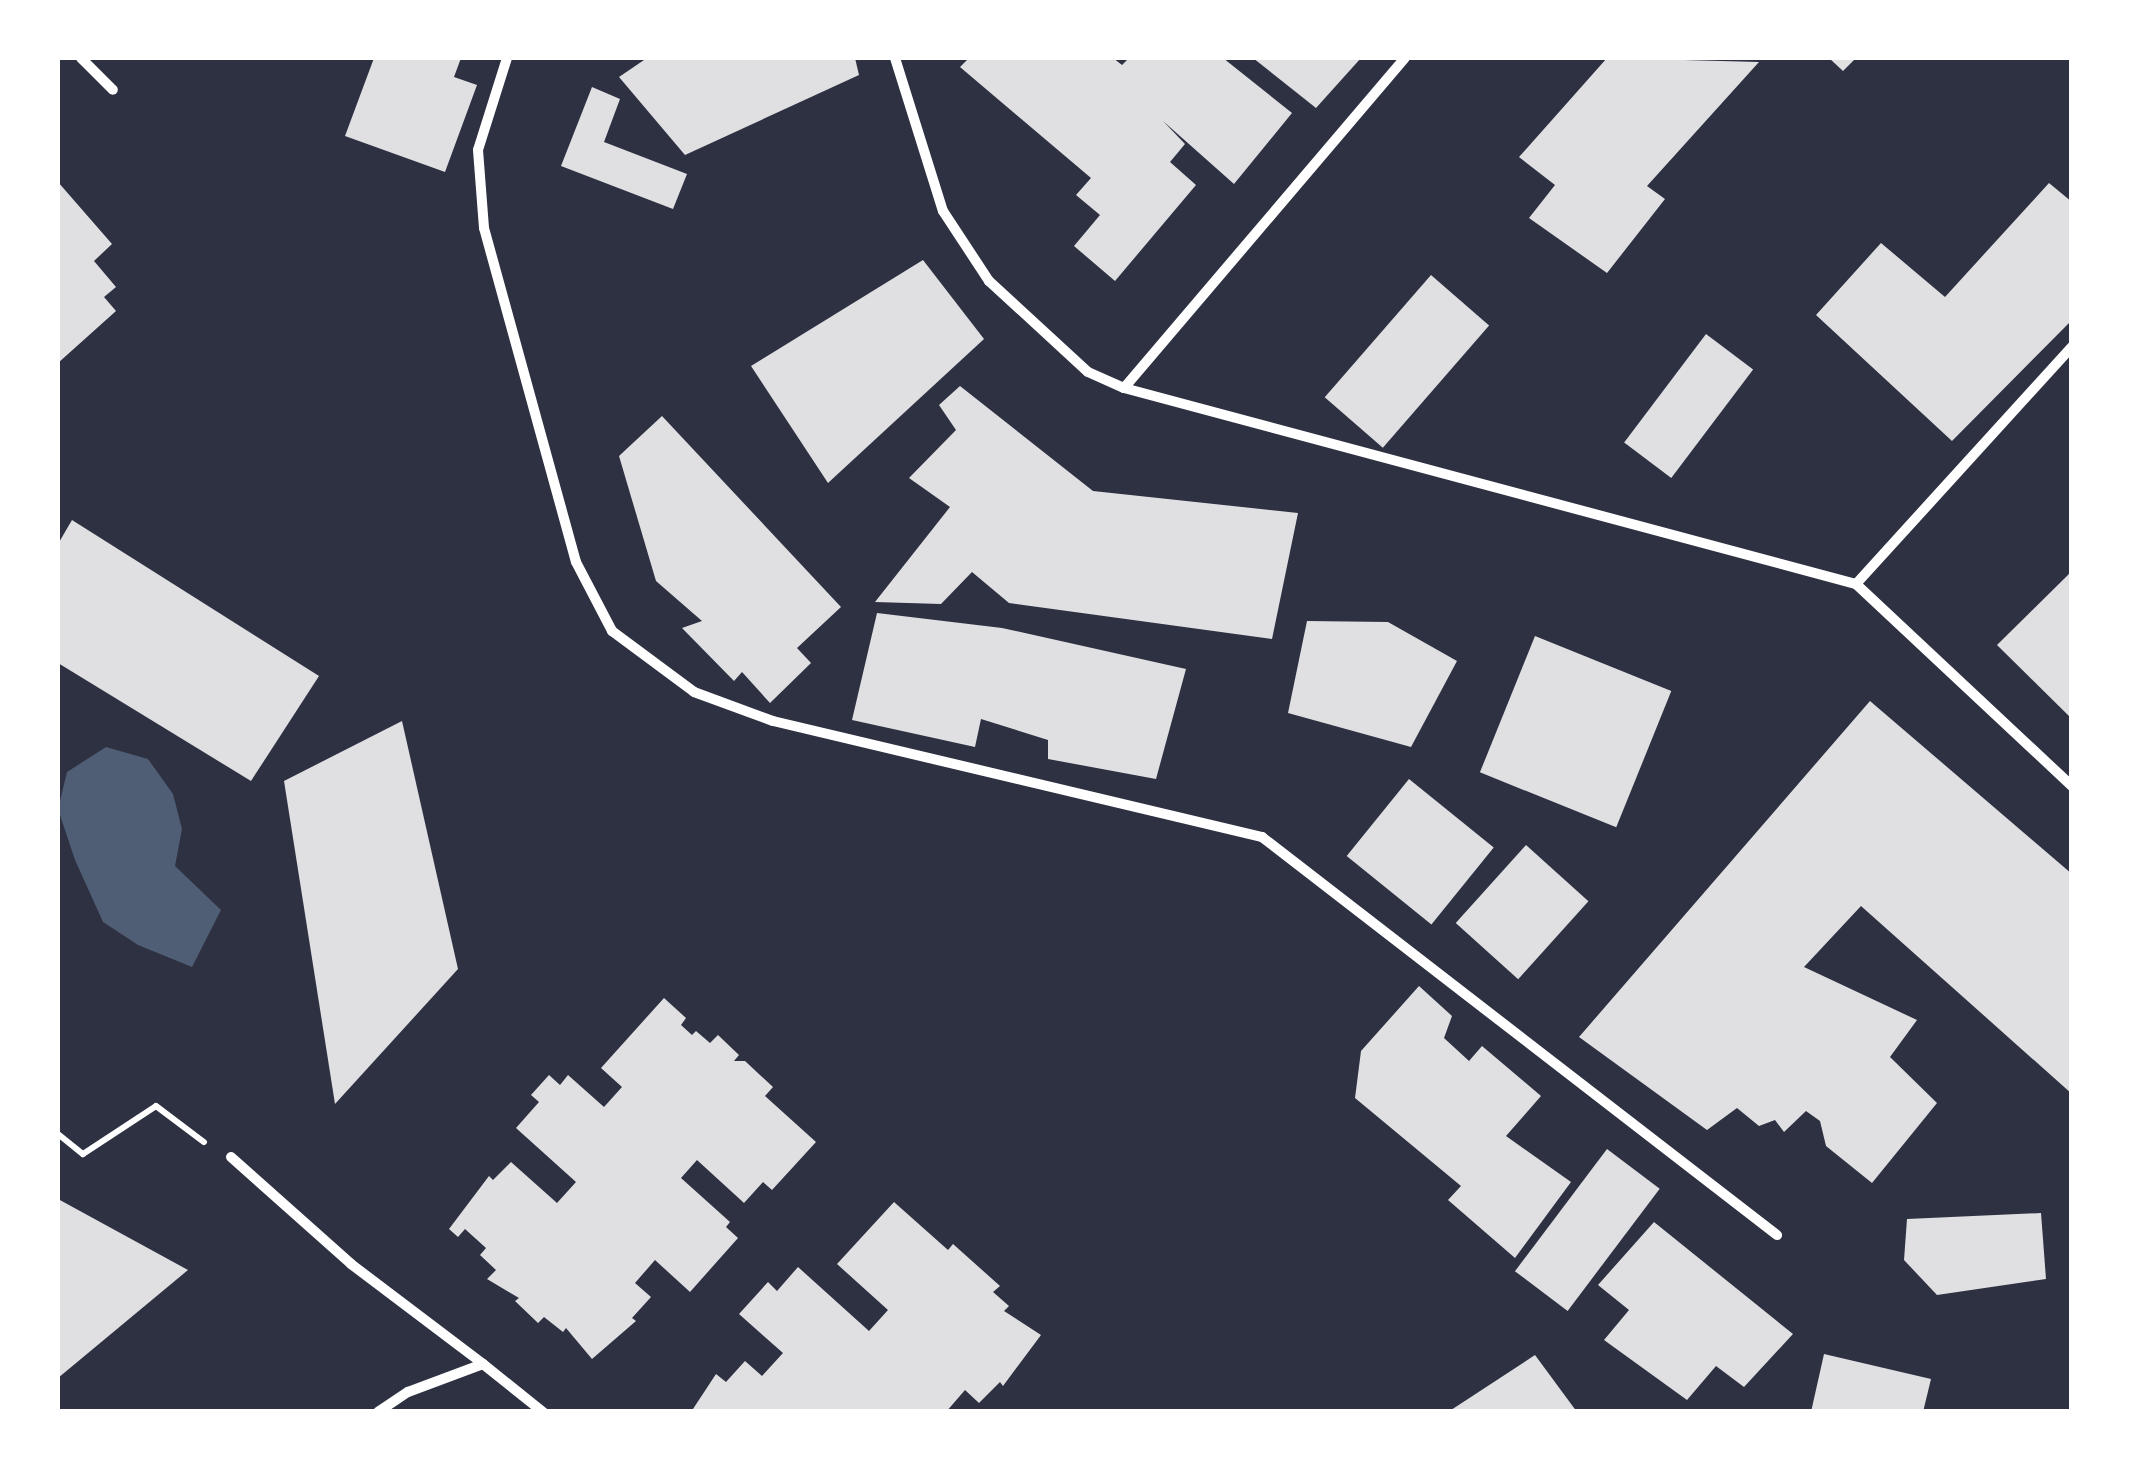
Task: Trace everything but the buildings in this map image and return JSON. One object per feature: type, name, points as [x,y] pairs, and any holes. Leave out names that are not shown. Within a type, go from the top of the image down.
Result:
[{"type":"street","points":[[81,58],[114,90]]},
{"type":"street","points":[[507,58],[478,150],[484,228],[576,562],[612,631],[694,692],[773,721],[1262,837],[1777,1236]]},
{"type":"street","points":[[895,58],[943,211],[989,281],[1088,372],[1124,388],[1856,584],[2072,786]]},
{"type":"street","points":[[1124,388],[1405,58]]},
{"type":"street","points":[[1856,584],[2072,347]]},
{"type":"street","points":[[231,1157],[351,1264],[544,1412]]},
{"type":"street","points":[[378,1412],[408,1392],[483,1364]]},
{"type":"path","points":[[58,1134],[82,1154],[156,1106],[231,1157]]},
{"type":"water","points":[[106,747],[148,759],[173,794],[182,829],[175,866],[221,910],[192,967],[138,945],[103,922],[75,860],[58,809],[67,772]]}]
